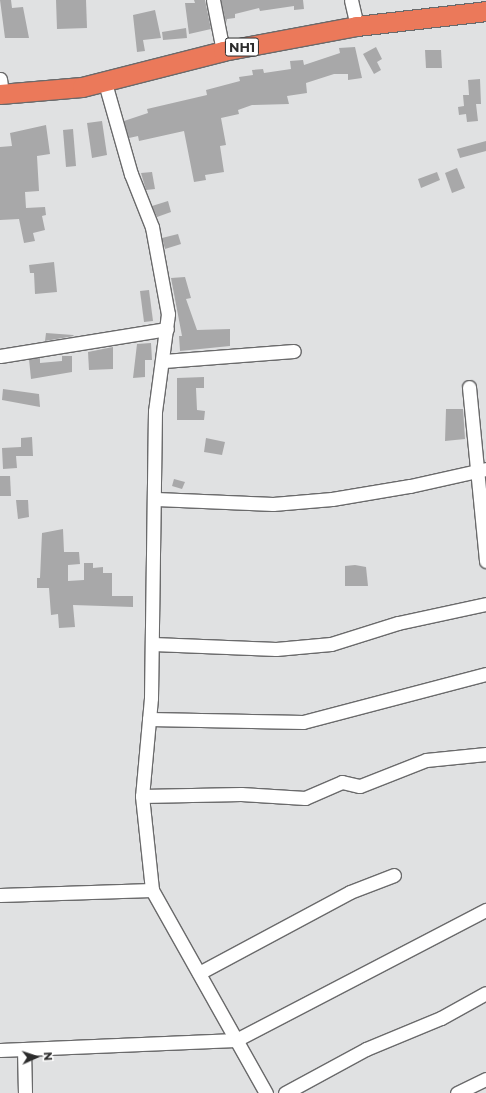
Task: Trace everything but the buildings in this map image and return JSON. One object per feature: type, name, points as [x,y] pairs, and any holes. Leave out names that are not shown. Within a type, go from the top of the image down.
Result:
[{"type":"highway","name":"NH1","points":[[1,89],[105,83],[223,51],[357,26],[486,10]]},
{"type":"street","points":[[213,0],[223,51]]},
{"type":"street","points":[[351,0],[357,26]]},
{"type":"street","points":[[105,83],[131,174],[152,227],[168,314],[164,361],[155,411],[156,499],[153,644],[149,719],[142,796],[152,890],[266,1093]]},
{"type":"street","points":[[0,356],[167,329]]},
{"type":"street","points":[[164,361],[294,351]]},
{"type":"street","points":[[469,387],[481,470],[486,561]]},
{"type":"street","points":[[156,499],[273,504],[332,499],[481,470]]},
{"type":"street","points":[[153,644],[276,649],[331,644],[398,623],[486,604]]},
{"type":"street","points":[[149,719],[303,722],[486,674]]},
{"type":"street","points":[[142,796],[241,794],[305,798],[342,782],[360,786],[426,760],[486,754]]},
{"type":"street","points":[[199,973],[350,892],[394,875]]},
{"type":"street","points":[[0,895],[152,890]]},
{"type":"street","points":[[0,1050],[236,1040],[486,910]]},
{"type":"street","points":[[285,1093],[366,1049],[441,1018],[486,993]]},
{"type":"street","points":[[24,1049],[25,1093]]},
{"type":"street","points":[[457,1093],[486,1079]]}]
